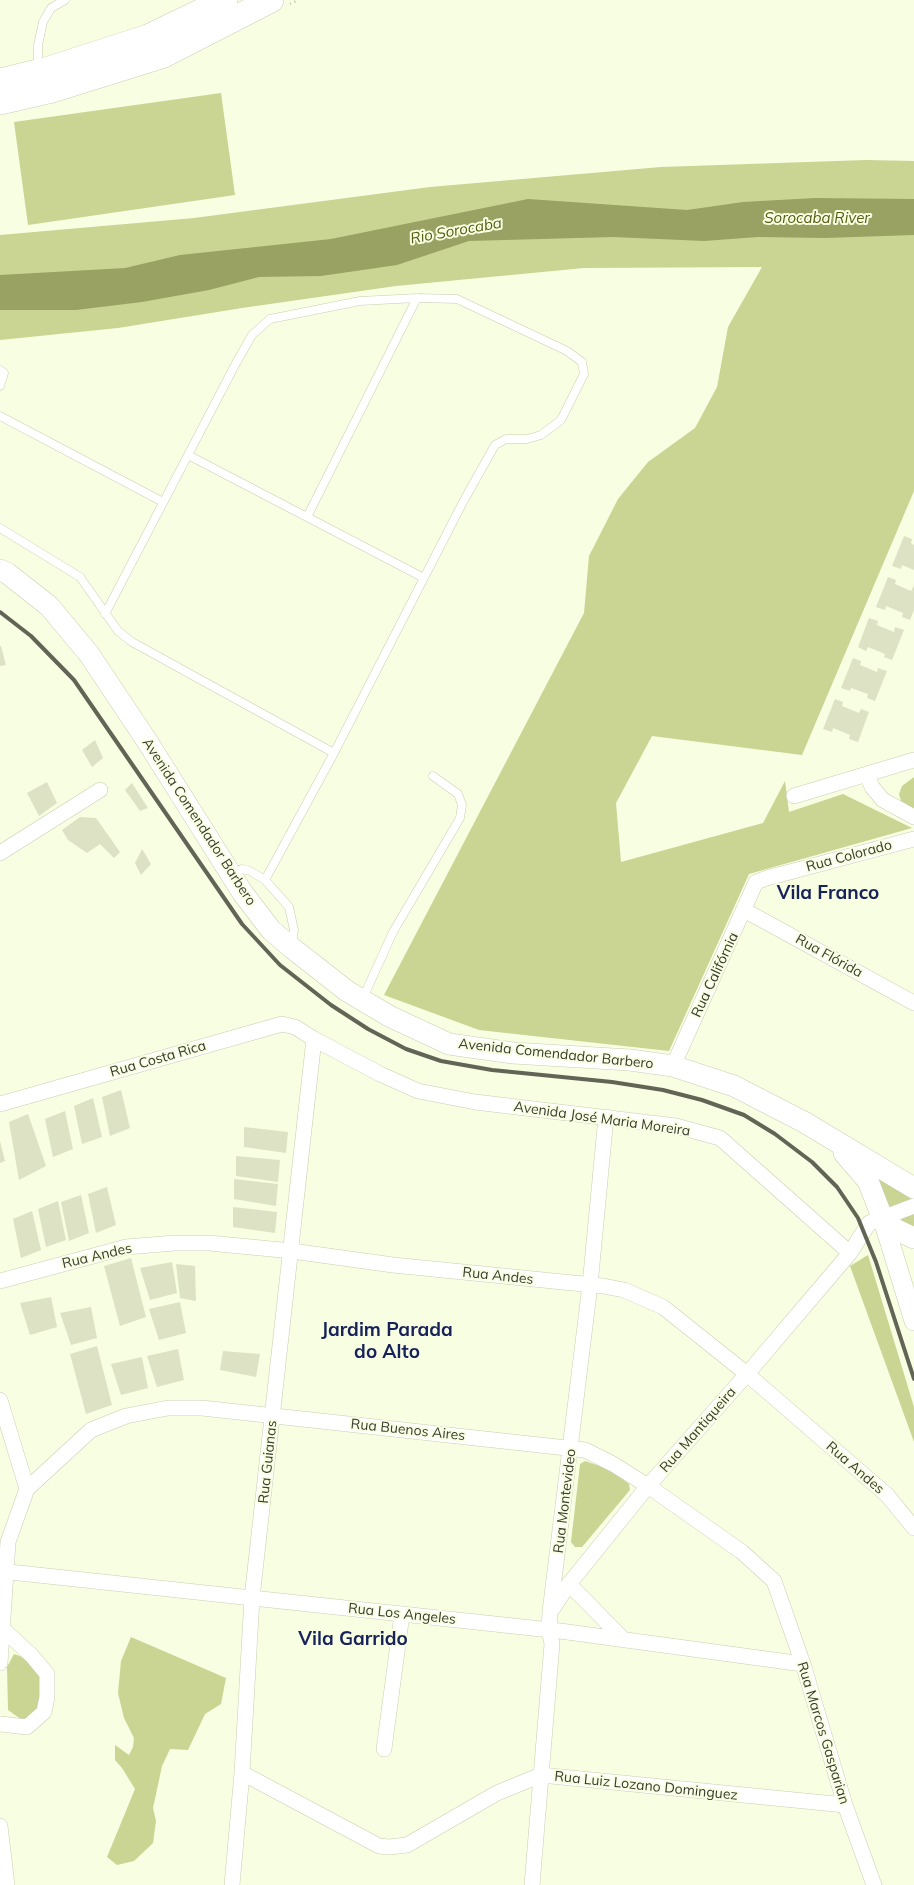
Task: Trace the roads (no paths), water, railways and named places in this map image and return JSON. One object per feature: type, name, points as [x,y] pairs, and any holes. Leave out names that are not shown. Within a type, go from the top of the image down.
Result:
[{"type":"highway","points":[[0,81],[38,72],[148,37],[225,0]]},
{"type":"highway","points":[[0,102],[52,90],[164,55],[271,0]]},
{"type":"main road","name":"Avenida Comendador Barbero","points":[[0,570],[7,573],[49,606],[89,654],[147,741],[242,892],[272,930],[347,991],[389,1016],[449,1044],[513,1053],[630,1060],[673,1066],[734,1086],[833,1140],[914,1188]]},
{"type":"main road","name":"Avenida Comendador Barbero","points":[[833,1140],[868,1181],[882,1217]]},
{"type":"main road","points":[[882,1217],[895,1229],[914,1238]]},
{"type":"street","points":[[794,796],[914,760]]},
{"type":"street","points":[[867,774],[872,787],[883,800],[914,818]]},
{"type":"street","points":[[0,854],[100,790]]},
{"type":"street","name":"Rua Colorado","points":[[756,882],[914,839]]},
{"type":"street","name":"Rua Califórnia","points":[[673,1066],[756,882]]},
{"type":"street","name":"Rua Flórida","points":[[744,910],[914,1003]]},
{"type":"street","name":"Rua Costa Rica","points":[[0,1104],[282,1024],[295,1027],[314,1039]]},
{"type":"street","name":"Avenida José Maria Moreira","points":[[314,1039],[380,1074],[418,1091],[476,1102],[676,1126],[720,1138],[850,1253]]},
{"type":"street","name":"Rua Guianas","points":[[232,1885],[242,1773],[252,1598],[292,1251],[314,1039]]},
{"type":"street","name":"Rua Montevideo","points":[[532,1885],[552,1644],[549,1630],[550,1612],[590,1285],[606,1117]]},
{"type":"street","points":[[850,1253],[869,1223],[914,1206]]},
{"type":"street","points":[[882,1217],[914,1321]]},
{"type":"street","name":"Rua Andes","points":[[0,1280],[126,1247],[192,1243],[292,1251],[393,1265],[624,1290],[663,1307],[748,1374],[887,1495],[914,1528]]},
{"type":"street","name":"Rua Mantiqueira","points":[[550,1612],[569,1584],[648,1486],[748,1374],[850,1253]]},
{"type":"street","points":[[0,1400],[27,1490],[8,1542],[3,1572],[0,1663]]},
{"type":"street","name":"Rua Buenos Aires","points":[[27,1490],[92,1430],[126,1416],[168,1408],[202,1408],[273,1415],[571,1448],[585,1450],[606,1460],[648,1486],[742,1552],[774,1581]]},
{"type":"street","name":"Rua Los Angeles","points":[[3,1572],[549,1630],[803,1664]]},
{"type":"street","name":"Rua Marcos Gasparian","points":[[774,1581],[803,1664],[845,1805],[874,1885]]},
{"type":"street","points":[[569,1584],[623,1639]]},
{"type":"street","points":[[384,1749],[402,1614]]},
{"type":"street","points":[[0,1724],[27,1727],[44,1712],[48,1674],[2,1628]]},
{"type":"street","name":"Rua Luiz Lozano Dominguez","points":[[242,1773],[379,1846],[389,1847],[407,1845],[497,1794],[541,1776],[845,1805]]},
{"type":"street","points":[[0,1826],[6,1885]]},
{"type":"lane","points":[[38,72],[38,45],[43,22],[52,8],[65,0]]},
{"type":"lane","points":[[307,517],[417,298]]},
{"type":"lane","points":[[105,614],[252,335],[270,318],[360,302],[417,298],[457,299],[567,351],[582,362],[584,374],[561,420],[541,435],[527,439],[506,440],[495,445],[334,753],[265,880]]},
{"type":"lane","points":[[0,370],[4,373],[0,386]]},
{"type":"lane","points":[[0,416],[163,502]]},
{"type":"lane","points":[[188,455],[424,578]]},
{"type":"lane","points":[[0,528],[80,577],[118,631],[132,642],[334,753]]},
{"type":"lane","points":[[362,1000],[393,932],[460,818],[462,805],[458,794],[433,776]]},
{"type":"lane","points":[[229,872],[242,869],[250,871],[265,880],[289,907],[294,930],[292,948]]},
{"type":"water","name":"Sorocaba River","points":[[815,198],[914,199],[914,235],[825,238],[758,237],[704,241],[613,237],[469,241],[397,265],[321,276],[259,277],[209,290],[142,302],[76,310],[0,310],[0,275],[125,268],[180,255],[331,239],[528,199],[687,210],[743,202]]},
{"type":"railway","points":[[0,612],[31,636],[74,680],[242,924],[280,965],[331,1005],[368,1029],[406,1049],[441,1061],[492,1070],[612,1082],[663,1090],[702,1100],[744,1115],[775,1134],[812,1162],[837,1187],[858,1218],[876,1262],[914,1379]]},
{"type":"district","name":"Vila Franco","points":[[828,893]]},
{"type":"district","name":"Jardim Parada do Alto","points":[[387,1341]]},
{"type":"district","name":"Vila Garrido","points":[[353,1639]]},
{"type":"water label","name":"Rio Sorocaba","points":[[456,231]]}]
